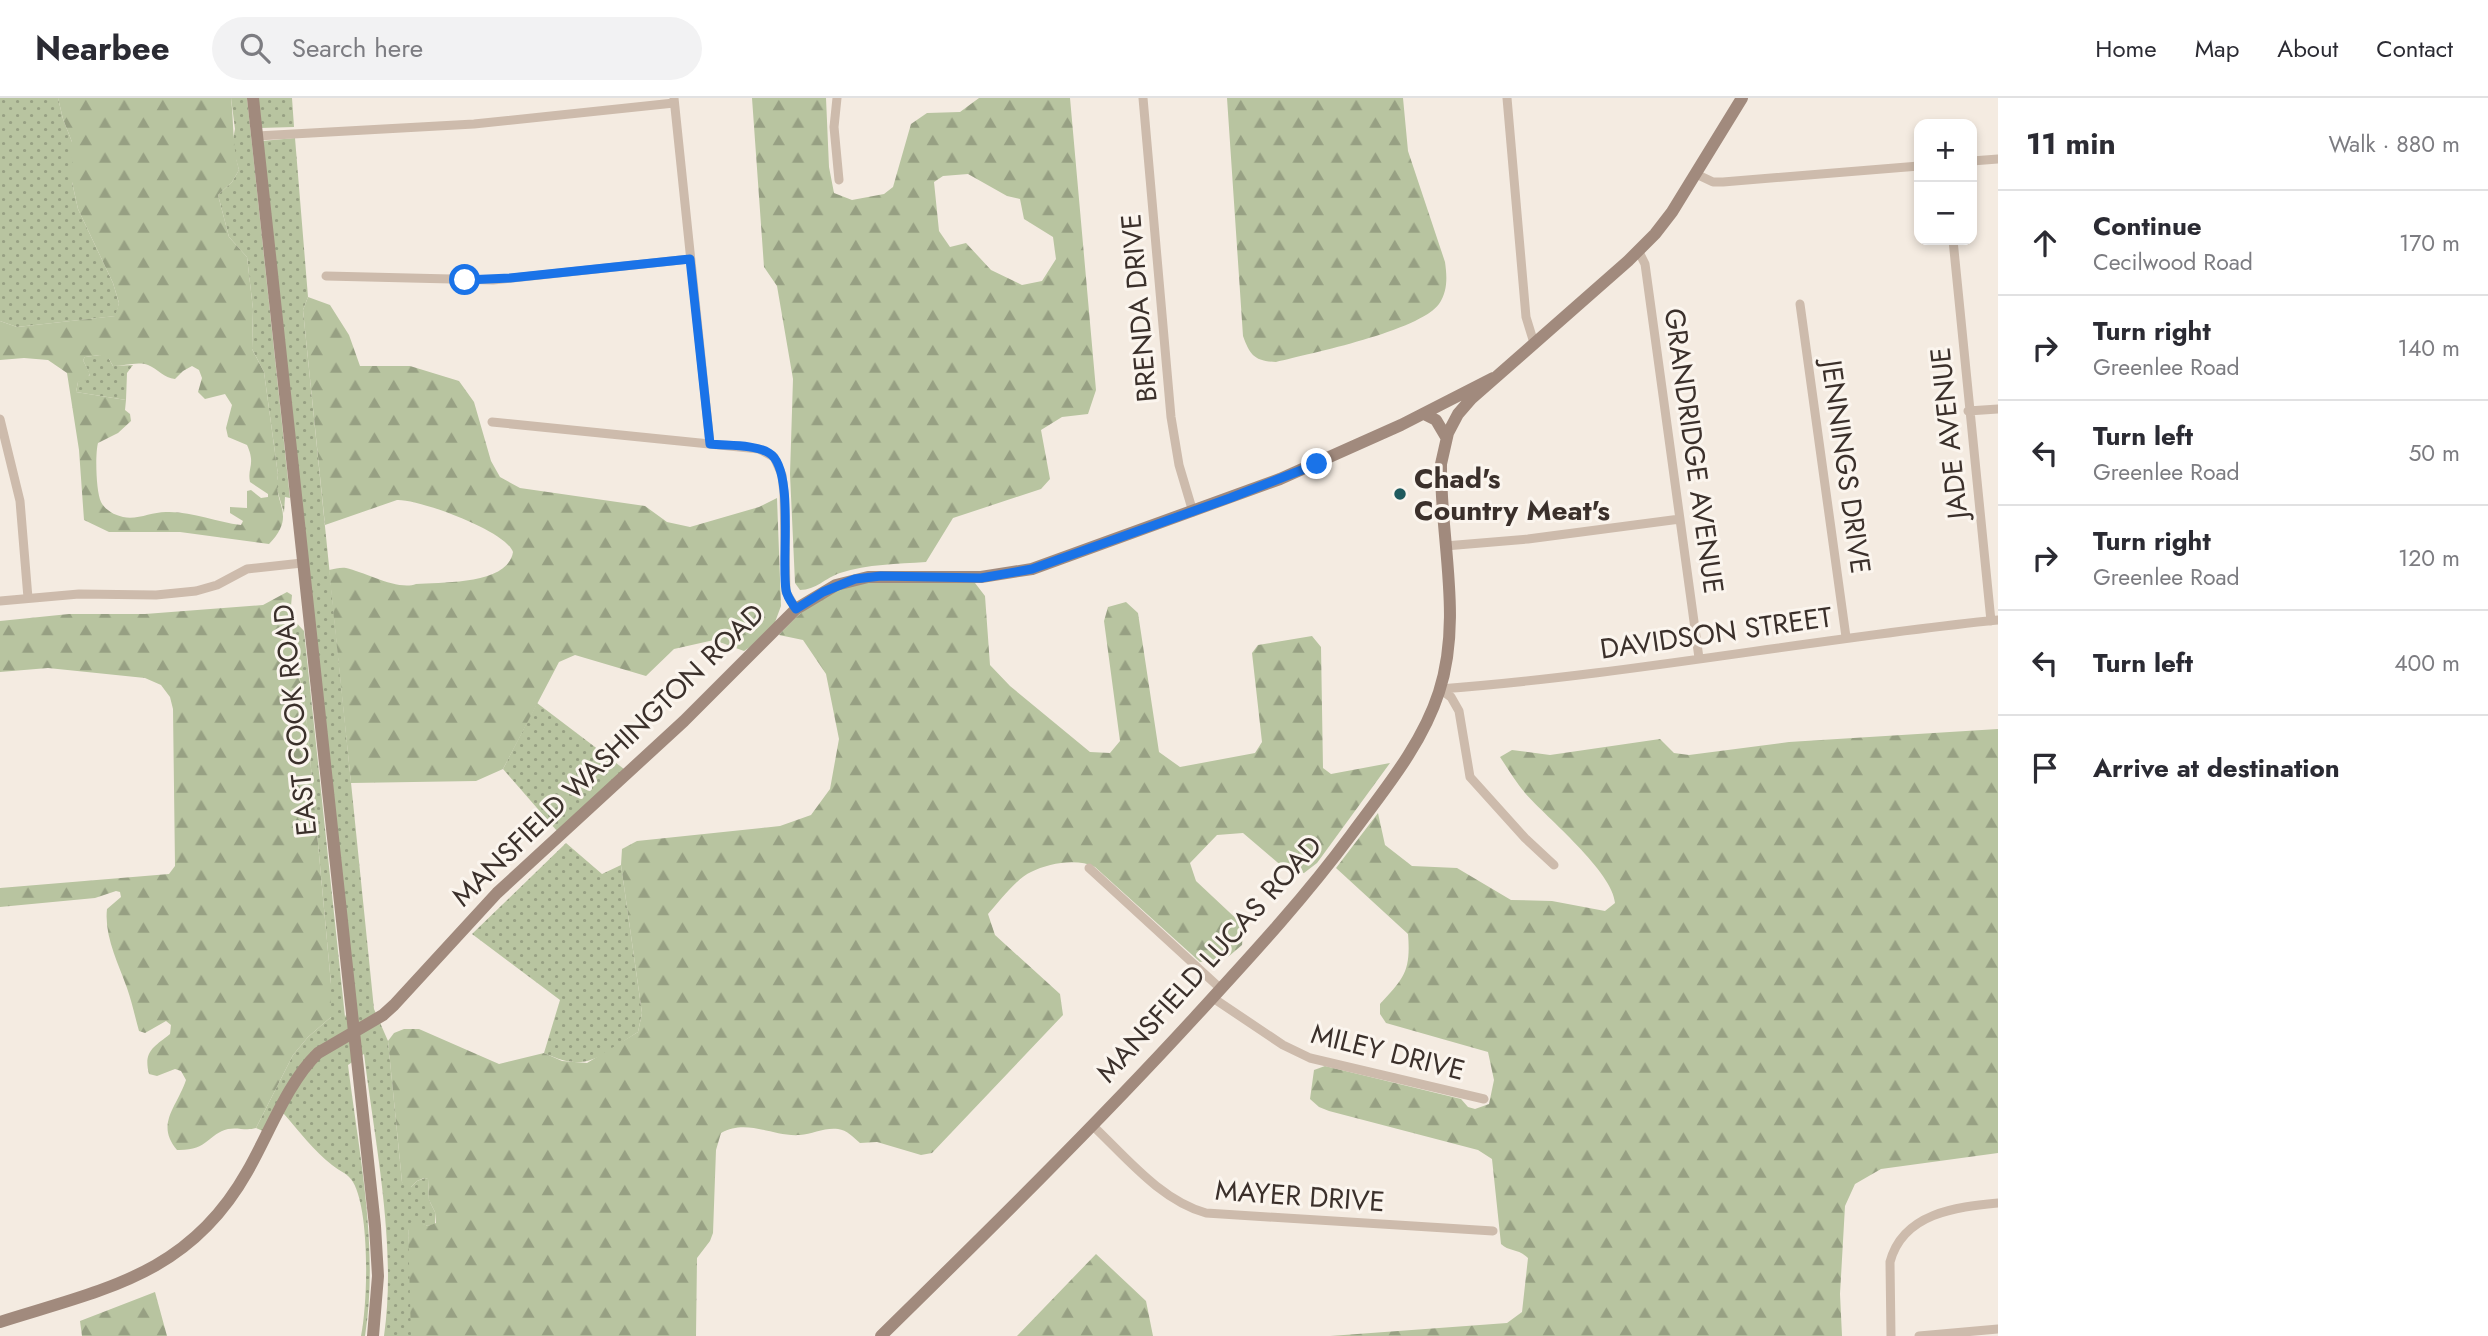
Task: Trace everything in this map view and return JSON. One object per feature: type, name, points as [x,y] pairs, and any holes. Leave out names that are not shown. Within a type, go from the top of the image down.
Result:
[{"type":"street","name":"EAST COOK ROAD","points":[[253,98],[377,1254],[377,1299],[373,1336]]},
{"type":"street","points":[[837,98],[834,127],[839,180]]},
{"type":"street","name":"BRENDA DRIVE","points":[[1143,98],[1171,417],[1179,465],[1193,512]]},
{"type":"street","points":[[1507,98],[1526,317],[1534,343]]},
{"type":"street","points":[[1493,378],[1639,252],[1672,212],[1742,98]]},
{"type":"street","points":[[257,136],[474,124],[674,101],[710,444]]},
{"type":"street","points":[[1977,161],[1998,159]]},
{"type":"street","points":[[1696,174],[1713,181],[1723,181],[1914,166]]},
{"type":"street","name":"JADE AVENUE","points":[[1953,245],[1969,411],[1995,621]]},
{"type":"street","name":"GRANDRIDGE AVENUE","points":[[1639,252],[1645,264],[1699,658]]},
{"type":"street","points":[[326,276],[493,280],[690,259]]},
{"type":"street","name":"JENNINGS DRIVE","points":[[1800,304],[1846,637]]},
{"type":"street","name":"MANSFIELD WASHINGTON ROAD","points":[[0,1322],[129,1280],[156,1267],[194,1239],[222,1210],[238,1188],[294,1084],[310,1060],[353,1031],[383,1015],[394,1005],[497,893],[684,721],[796,609],[823,592],[855,579],[881,576],[981,578],[1017,573],[1193,512],[1304,469],[1424,414],[1493,378]]},
{"type":"street","name":"MANSFIELD LUCAS ROAD","points":[[881,1336],[1092,1125],[1298,904],[1371,808],[1415,744],[1440,689],[1446,657],[1449,621],[1440,476],[1442,453],[1452,424],[1471,399],[1493,378]]},
{"type":"street","points":[[1969,411],[1998,409]]},
{"type":"street","points":[[1424,414],[1436,421],[1446,437]]},
{"type":"street","points":[[0,419],[20,501],[28,598]]},
{"type":"street","points":[[492,422],[760,449],[774,457],[782,475],[784,494],[786,592],[796,609]]},
{"type":"street","points":[[1445,546],[1528,539],[1680,519]]},
{"type":"street","points":[[0,601],[79,594],[145,595],[196,591],[217,585],[247,569],[302,563]]},
{"type":"street","name":"DAVIDSON STREET","points":[[1440,689],[1603,673],[1846,637],[1995,621]]},
{"type":"street","points":[[1440,689],[1451,697],[1459,711],[1470,777],[1554,865]]},
{"type":"street","name":"MILEY DRIVE","points":[[1089,868],[1217,993],[1283,1045],[1310,1058],[1484,1099]]},
{"type":"street","name":"MAYER DRIVE","points":[[1092,1125],[1164,1192],[1194,1210],[1220,1215],[1493,1231]]},
{"type":"street","points":[[1891,1336],[1890,1262],[1892,1253],[1904,1236],[1919,1223],[1945,1210],[1998,1203]]},
{"type":"street","points":[[1919,1336],[1998,1329]]},
{"type":"green space","points":[[0,98],[58,98],[72,142],[72,182],[78,209],[113,283],[119,303],[116,316],[17,327],[0,321]]},
{"type":"green space","points":[[58,98],[231,98],[239,170],[232,182],[218,195],[229,237],[247,257],[253,309],[252,349],[264,372],[283,517],[282,525],[269,544],[180,532],[109,532],[84,520],[79,450],[67,373],[48,360],[0,360],[0,321],[17,327],[115,316],[119,303],[113,283],[78,209],[72,182],[72,142]],"holes":[[[100,355],[102,360],[109,359],[113,366],[144,364],[175,379],[192,366],[199,370],[202,378],[198,392],[205,399],[225,394],[232,405],[226,428],[228,437],[247,445],[251,457],[250,482],[268,494],[268,497],[261,498],[251,490],[247,491],[247,508],[230,507],[230,513],[243,521],[241,525],[176,512],[123,517],[105,507],[99,497],[97,482],[98,443],[118,433],[131,421],[130,414],[125,410],[126,400],[76,392],[78,382],[85,381],[90,374],[83,360],[85,357]]]},
{"type":"green space","points":[[231,98],[247,98],[290,498],[285,497],[284,513],[276,486],[278,475],[264,372],[252,349],[253,309],[247,257],[229,237],[218,195],[232,182],[239,170],[232,145],[235,129]]},
{"type":"green space","points":[[258,98],[292,98],[294,127],[260,128]]},
{"type":"green space","points":[[752,98],[826,98],[829,167],[834,193],[852,200],[884,194],[893,187],[911,124],[927,113],[960,112],[979,98],[1070,98],[1096,390],[1088,414],[1062,417],[1041,430],[1050,479],[1041,489],[953,518],[926,562],[851,570],[811,588],[800,590],[795,583],[790,474],[793,379],[777,286],[764,267]],"holes":[[[968,174],[1007,196],[1020,199],[1024,219],[1053,237],[1056,259],[1042,281],[1022,285],[991,270],[966,243],[950,247],[939,231],[934,182],[943,176]]]},
{"type":"green space","points":[[1227,98],[1403,98],[1408,151],[1445,262],[1445,289],[1439,304],[1428,314],[1410,323],[1364,340],[1276,362],[1254,356],[1243,336]]},
{"type":"green space","points":[[295,138],[308,297],[303,310],[374,1009],[388,1041],[402,1182],[411,1187],[417,1181],[428,1179],[429,1200],[435,1212],[435,1224],[428,1226],[419,1223],[408,1230],[411,1336],[384,1336],[388,1267],[386,1231],[364,1054],[348,1065],[369,1235],[369,1302],[365,1336],[361,1336],[366,1280],[365,1235],[359,1196],[353,1182],[319,1154],[284,1114],[275,1110],[263,1131],[256,1128],[293,1055],[308,1037],[331,1017],[331,984],[306,714],[290,616],[304,631],[345,1017],[355,996],[262,141]]},
{"type":"green space","points":[[308,297],[330,305],[349,335],[360,366],[410,366],[459,381],[474,402],[491,461],[500,477],[520,488],[645,506],[667,522],[690,527],[759,507],[777,498],[781,606],[771,633],[744,651],[714,640],[674,649],[646,676],[575,655],[559,662],[503,769],[476,781],[351,783],[329,570],[346,568],[400,585],[457,582],[499,571],[508,563],[513,552],[507,544],[479,526],[442,510],[408,501],[397,500],[325,525],[303,310]]},
{"type":"green space","points":[[100,355],[109,359],[113,366],[133,365],[127,373],[126,400],[76,392],[78,382],[90,375],[83,360],[85,357]]},
{"type":"green space","points":[[874,581],[975,583],[985,596],[990,665],[1010,686],[1090,752],[1110,753],[1120,741],[1104,621],[1108,607],[1126,602],[1138,613],[1159,752],[1180,767],[1255,753],[1262,742],[1252,653],[1258,645],[1312,636],[1321,647],[1323,768],[1331,774],[1390,763],[1317,863],[1304,873],[1284,868],[1243,833],[1217,835],[1190,863],[1196,881],[1244,926],[1242,945],[1228,957],[1200,962],[1095,867],[1088,864],[1054,864],[1020,879],[988,914],[995,935],[1060,994],[1063,1015],[932,1153],[921,1155],[877,1142],[860,1143],[847,1132],[838,1129],[789,1135],[741,1127],[721,1133],[716,1150],[713,1233],[697,1258],[696,1336],[411,1336],[408,1225],[414,1220],[428,1226],[436,1223],[435,1212],[429,1200],[428,1179],[417,1181],[409,1189],[402,1182],[388,1041],[394,1033],[404,1029],[419,1029],[499,1064],[544,1053],[562,1061],[587,1063],[638,1032],[642,1013],[621,865],[622,849],[637,841],[780,826],[811,815],[830,789],[839,739],[826,674],[803,640],[779,635],[814,603],[845,586]]},
{"type":"green space","points":[[287,592],[292,595],[291,625],[306,714],[331,984],[331,1017],[308,1037],[293,1055],[256,1128],[228,1129],[195,1148],[177,1150],[171,1141],[168,1124],[186,1080],[181,1071],[175,1069],[157,1076],[149,1074],[148,1060],[151,1050],[170,1034],[171,1025],[166,1021],[145,1033],[139,1031],[108,929],[107,909],[121,897],[120,892],[95,898],[0,907],[0,888],[169,874],[175,866],[173,709],[170,697],[161,685],[145,678],[48,668],[0,672],[0,621],[69,614],[145,614],[263,605]]},
{"type":"green space","points":[[537,703],[624,769],[557,831],[503,769]]},
{"type":"green space","points":[[1998,729],[1998,1153],[1881,1169],[1855,1184],[1845,1206],[1840,1294],[1842,1336],[1330,1336],[1507,1323],[1522,1312],[1528,1258],[1501,1244],[1492,1159],[1478,1150],[1329,1111],[1310,1099],[1314,1070],[1325,1066],[1461,1099],[1468,1107],[1475,1109],[1489,1104],[1494,1080],[1488,1052],[1386,1023],[1380,1014],[1380,1004],[1400,980],[1407,966],[1408,934],[1336,868],[1378,813],[1385,845],[1412,866],[1457,868],[1511,900],[1552,901],[1605,911],[1615,903],[1603,876],[1578,846],[1525,793],[1500,757],[1512,750],[1550,755],[1660,739],[1674,753],[1689,755],[1789,742]]},
{"type":"green space","points":[[566,843],[602,874],[621,865],[642,1013],[638,1032],[594,1059],[583,1062],[559,1059],[544,1053],[560,1000],[472,934]]},
{"type":"green space","points":[[1096,1254],[1146,1301],[1153,1336],[1017,1336]]},
{"type":"green space","points":[[155,1292],[167,1336],[82,1336],[80,1321]]},
{"type":"place","name":"Chad's Country Meat's","points":[[1400,494]]},
{"type":"route","points":[[465,280],[510,278],[690,259],[710,444],[760,449],[774,457],[782,475],[784,494],[786,592],[796,609],[836,585],[855,579],[881,576],[981,578],[1032,569],[1317,464]]}]
